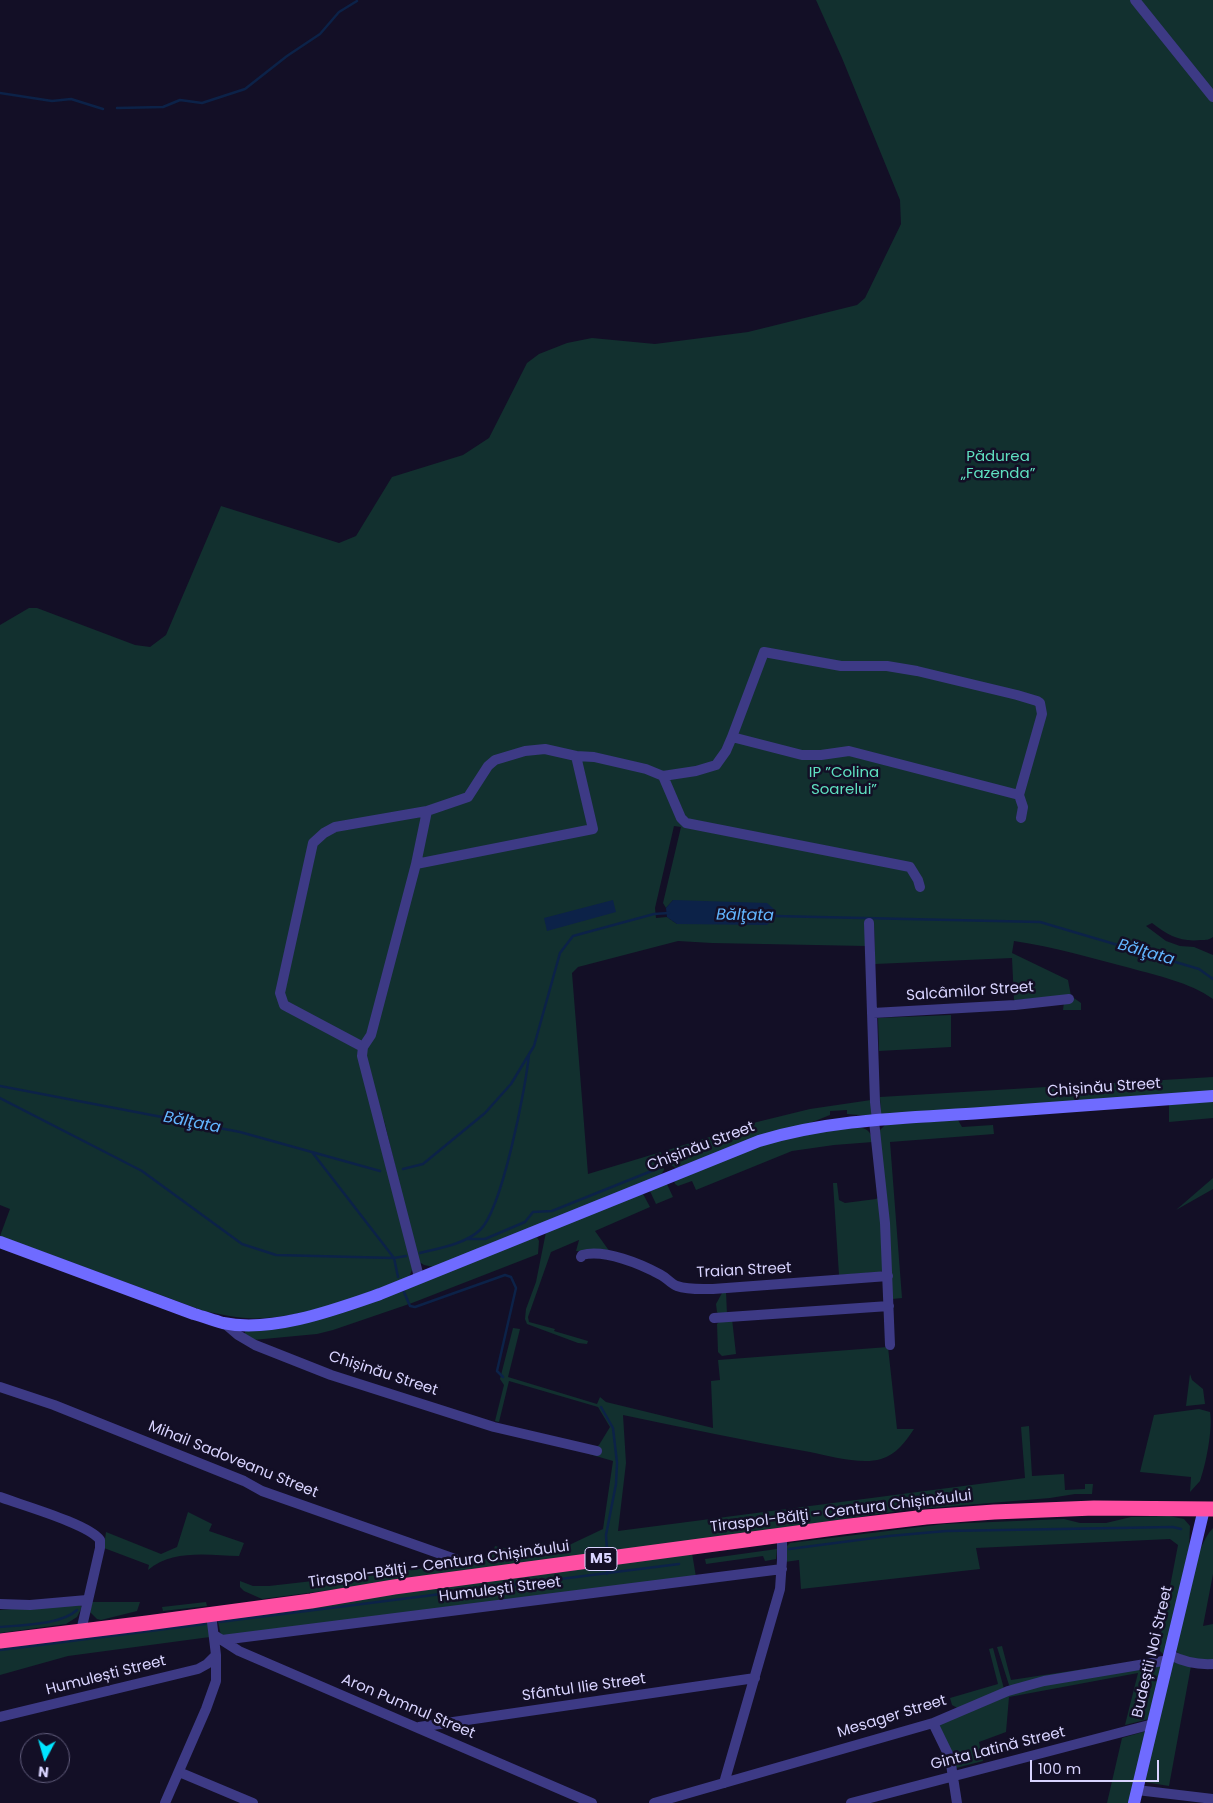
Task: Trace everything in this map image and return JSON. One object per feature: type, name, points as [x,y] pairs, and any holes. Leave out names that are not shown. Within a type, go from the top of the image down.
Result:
[{"type":"highway","name":"Tiraspol-Bălţi - Centura Chișinăului","points":[[0,1640],[311,1601],[394,1587],[926,1517],[1094,1508],[1209,1509]]},
{"type":"street","points":[[1136,0],[1213,97]]},
{"type":"street","points":[[363,1047],[284,1005],[280,993],[313,843],[324,833],[335,827],[427,811],[468,797],[488,766],[495,760],[525,751],[545,749],[576,756],[594,757],[646,769],[663,776],[696,771],[716,765],[726,751],[764,652],[841,666],[887,666],[917,671],[1037,701],[1040,703],[1042,714],[1019,795],[1023,807],[1021,818]]},
{"type":"street","points":[[732,736],[802,755],[821,755],[849,751],[1019,795]]},
{"type":"street","points":[[416,864],[593,830],[576,756]]},
{"type":"street","points":[[663,776],[681,818],[686,823],[910,867],[918,880],[920,888]]},
{"type":"street","points":[[420,1277],[362,1056],[363,1047],[371,1035],[416,864],[427,811]]},
{"type":"street","points":[[869,923],[875,1120],[888,1276],[890,1345]]},
{"type":"street","name":"Salcâmilor Street","points":[[873,1013],[1015,1006],[1069,999]]},
{"type":"street","name":"Chișinău Street","points":[[0,1242],[194,1314],[224,1323],[264,1324],[298,1319],[341,1308],[759,1141],[789,1132],[822,1125],[875,1120],[1213,1096]]},
{"type":"street","name":"Traian Street","points":[[581,1257],[590,1253],[599,1253],[618,1258],[642,1266],[663,1276],[675,1286],[684,1288],[713,1289],[888,1276]]},
{"type":"street","points":[[714,1318],[889,1306]]},
{"type":"street","name":"Chișinău Street","points":[[224,1323],[238,1335],[255,1345],[331,1375],[494,1427],[598,1451]]},
{"type":"street","name":"Mihail Sadoveanu Street","points":[[0,1387],[54,1406],[235,1477],[262,1492],[456,1559]]},
{"type":"street","points":[[0,1497],[66,1521],[97,1536],[100,1540],[100,1548],[81,1631]]},
{"type":"street","name":"Budeștii Noi Street","points":[[1135,1797],[1169,1657],[1209,1509]]},
{"type":"street","points":[[724,1783],[775,1610],[782,1569],[782,1535]]},
{"type":"street","name":"Humulești Street","points":[[218,1637],[782,1569]]},
{"type":"street","points":[[0,1604],[30,1605],[88,1600]]},
{"type":"street","points":[[165,1803],[216,1681],[218,1637],[211,1614]]},
{"type":"street","name":"Aron Pumnul Street","points":[[218,1637],[239,1651],[256,1659],[592,1803]]},
{"type":"street","name":"Humulești Street","points":[[0,1718],[198,1669],[208,1664],[216,1655]]},
{"type":"street","points":[[1169,1657],[1203,1665],[1213,1664]]},
{"type":"street","name":"Mesager Street","points":[[654,1803],[933,1723],[1008,1691],[1044,1681],[1169,1657]]},
{"type":"street","name":"Sfântul Ilie Street","points":[[418,1728],[755,1678]]},
{"type":"street","points":[[933,1723],[950,1758],[957,1803]]},
{"type":"street","name":"Ginta Latină Street","points":[[851,1803],[1153,1724]]},
{"type":"street","points":[[179,1772],[252,1803]]},
{"type":"street","points":[[1135,1797],[1213,1800]]},
{"type":"green space","name":"Pădurea „Fazenda”","points":[[816,0],[1213,0],[1213,937],[1206,940],[1187,940],[1169,935],[1152,923],[1146,926],[1166,941],[1180,946],[1194,947],[1213,955],[1213,999],[1194,988],[1162,977],[1073,953],[1014,941],[1012,953],[1068,980],[1071,996],[1081,1003],[1081,1010],[1063,1010],[1064,1002],[1070,996],[1014,1000],[1012,958],[875,964],[874,922],[865,922],[866,946],[678,941],[578,967],[572,973],[588,1174],[661,1152],[664,1170],[660,1176],[434,1267],[424,1265],[418,1261],[383,1116],[412,1263],[409,1277],[320,1308],[302,1313],[265,1318],[242,1318],[204,1311],[0,1236],[10,1209],[0,1205],[0,625],[29,608],[37,608],[135,645],[150,647],[166,635],[221,506],[339,543],[356,536],[392,477],[463,455],[489,438],[527,363],[539,354],[567,343],[592,338],[655,344],[748,332],[857,305],[865,298],[901,224],[900,200],[842,58]],"holes":[[[674,826],[681,827],[663,903],[666,908],[673,900],[677,924],[667,917],[656,918],[655,908]]]},
{"type":"green space","points":[[951,1015],[951,1047],[879,1051],[878,1018]]},
{"type":"green space","points":[[1213,1077],[1213,1091],[881,1115],[880,1097]]},
{"type":"green space","points":[[871,1100],[873,1114],[869,1116],[847,1114],[847,1110],[830,1111],[830,1115],[810,1123],[765,1134],[676,1168],[671,1165],[668,1150],[757,1122],[810,1109]]},
{"type":"green space","points":[[1213,1101],[1213,1118],[1169,1122],[1169,1105]]},
{"type":"green space","points":[[958,1120],[962,1127],[993,1125],[994,1134],[890,1142],[902,1298],[892,1299],[878,1132],[885,1125]]},
{"type":"green space","points":[[856,1127],[868,1131],[873,1142],[792,1151],[696,1190],[692,1181],[678,1186],[675,1184],[674,1180],[759,1146],[790,1137]]},
{"type":"green space","points":[[1213,1178],[1213,1189],[1176,1210]]},
{"type":"green space","points":[[666,1182],[673,1197],[656,1204],[649,1189]]},
{"type":"green space","points":[[833,1183],[837,1183],[839,1200],[845,1203],[876,1199],[880,1196],[885,1270],[839,1275]]},
{"type":"green space","points":[[642,1192],[650,1207],[595,1231],[610,1252],[576,1251],[579,1240],[551,1252],[528,1317],[529,1322],[588,1341],[587,1344],[578,1343],[527,1324],[525,1319],[526,1309],[536,1282],[546,1232]]},
{"type":"green space","points":[[537,1237],[539,1241],[538,1254],[412,1303],[333,1330],[317,1334],[253,1340],[245,1334],[245,1330],[271,1328]]},
{"type":"green space","points":[[726,1292],[727,1314],[719,1314],[716,1304],[722,1293]]},
{"type":"green space","points":[[732,1319],[736,1354],[722,1356],[718,1352],[717,1324],[721,1320]]},
{"type":"green space","points":[[513,1328],[520,1329],[508,1377],[597,1404],[600,1397],[606,1402],[713,1428],[711,1381],[720,1380],[718,1360],[888,1347],[897,1429],[914,1429],[896,1451],[881,1459],[864,1461],[846,1459],[623,1415],[626,1463],[618,1531],[1025,1478],[1021,1427],[1029,1426],[1032,1476],[1064,1474],[1065,1490],[1085,1489],[1085,1484],[1093,1484],[1092,1494],[906,1510],[599,1555],[262,1599],[244,1591],[240,1587],[240,1581],[253,1586],[269,1586],[453,1565],[460,1558],[470,1562],[491,1558],[495,1546],[512,1550],[539,1549],[541,1543],[565,1547],[603,1529],[613,1461],[589,1454],[599,1445],[610,1427],[598,1407],[509,1381],[499,1422],[495,1421],[504,1385],[500,1379]]},
{"type":"green space","points":[[1190,1374],[1192,1380],[1203,1389],[1205,1404],[1186,1406]]},
{"type":"green space","points":[[1199,1409],[1210,1412],[1210,1437],[1200,1481],[1190,1492],[1191,1477],[1140,1472],[1154,1415]]},
{"type":"green space","points":[[188,1512],[212,1524],[209,1531],[244,1543],[239,1556],[203,1554],[179,1556],[158,1563],[148,1570],[149,1565],[104,1548],[106,1532],[161,1554],[177,1547]]},
{"type":"green space","points":[[1169,1516],[1184,1519],[1190,1526],[1189,1548],[1164,1655],[1158,1649],[1178,1545],[1170,1539],[976,1548],[980,1569],[801,1589],[799,1560],[785,1562],[785,1548],[790,1543],[944,1524],[1064,1519],[1080,1523],[1106,1523],[1131,1517]]},
{"type":"green space","points":[[1213,1528],[1213,1574],[1203,1626],[1213,1624],[1213,1661],[1183,1657],[1175,1650],[1194,1567],[1206,1538]]},
{"type":"green space","points":[[777,1549],[776,1559],[765,1561],[763,1556],[706,1564],[705,1559]]},
{"type":"green space","points":[[692,1553],[696,1577],[221,1636],[217,1616]]},
{"type":"green space","points":[[92,1602],[140,1602],[137,1611],[101,1620],[97,1619],[90,1612]]},
{"type":"green space","points":[[206,1602],[207,1606],[163,1611],[162,1607]]},
{"type":"green space","points":[[78,1603],[82,1607],[77,1617],[66,1624],[0,1633],[0,1610]]},
{"type":"green space","points":[[207,1618],[210,1637],[68,1656],[0,1675],[0,1644]]},
{"type":"green space","points":[[1002,1646],[1011,1680],[1150,1659],[1012,1687],[1009,1685],[997,1647]]},
{"type":"green space","points":[[993,1648],[1004,1689],[959,1709],[952,1705],[950,1698],[998,1684],[989,1649]]},
{"type":"green space","points":[[1172,1662],[1191,1666],[1169,1786],[1144,1782]]},
{"type":"green space","points":[[1162,1664],[1149,1719],[1125,1725],[1138,1673],[1009,1697],[1006,1732],[979,1742],[983,1761],[956,1768],[937,1725],[1008,1694],[1044,1683]]},
{"type":"green space","points":[[1146,1731],[1129,1803],[1107,1803],[1122,1738]]},
{"type":"water","points":[[613,900],[616,912],[547,931],[544,918]]},
{"type":"water","points":[[673,900],[767,903],[775,910],[775,919],[767,925],[677,924],[667,917],[666,908]]},
{"type":"waterway","points":[[117,108],[163,107],[180,100],[202,103],[245,89],[287,56],[320,34],[339,12],[357,1]]},
{"type":"waterway","points":[[0,93],[52,101],[71,99],[103,109]]},
{"type":"waterway","name":"Bălţata","points":[[403,1169],[423,1164],[485,1113],[511,1084],[534,1046],[560,953],[573,936],[654,914],[669,913]]},
{"type":"waterway","name":"Bălţata","points":[[774,916],[1040,922],[1199,969],[1213,979]]},
{"type":"waterway","points":[[420,1253],[467,1239],[480,1230],[488,1218],[497,1199],[512,1147],[529,1054]]},
{"type":"waterway","name":"Bălţata","points":[[0,1086],[240,1132],[380,1171]]},
{"type":"waterway","points":[[0,1098],[142,1171],[242,1244],[276,1255],[394,1258],[406,1256]]},
{"type":"waterway","points":[[312,1152],[394,1258],[398,1277]]},
{"type":"waterway","points":[[467,1239],[485,1239],[525,1222],[533,1212],[552,1211],[659,1168]]},
{"type":"waterway","points":[[404,1292],[410,1306],[415,1307],[505,1275],[511,1277],[516,1288],[497,1371],[503,1377]]},
{"type":"waterway","points":[[601,1407],[613,1428],[617,1463],[616,1484],[606,1535],[607,1550]]},
{"type":"waterway","points":[[789,1549],[889,1536],[946,1531],[1173,1527],[1181,1529]]},
{"type":"waterway","points":[[219,1622],[679,1564]]},
{"type":"waterway","points":[[607,1574],[608,1567]]},
{"type":"waterway","points":[[0,1627],[30,1625],[61,1619],[77,1610]]},
{"type":"waterway","points":[[0,1650],[205,1624]]},
{"type":"park label","name":"IP ”Colina Soarelui”","points":[[844,782]]}]
